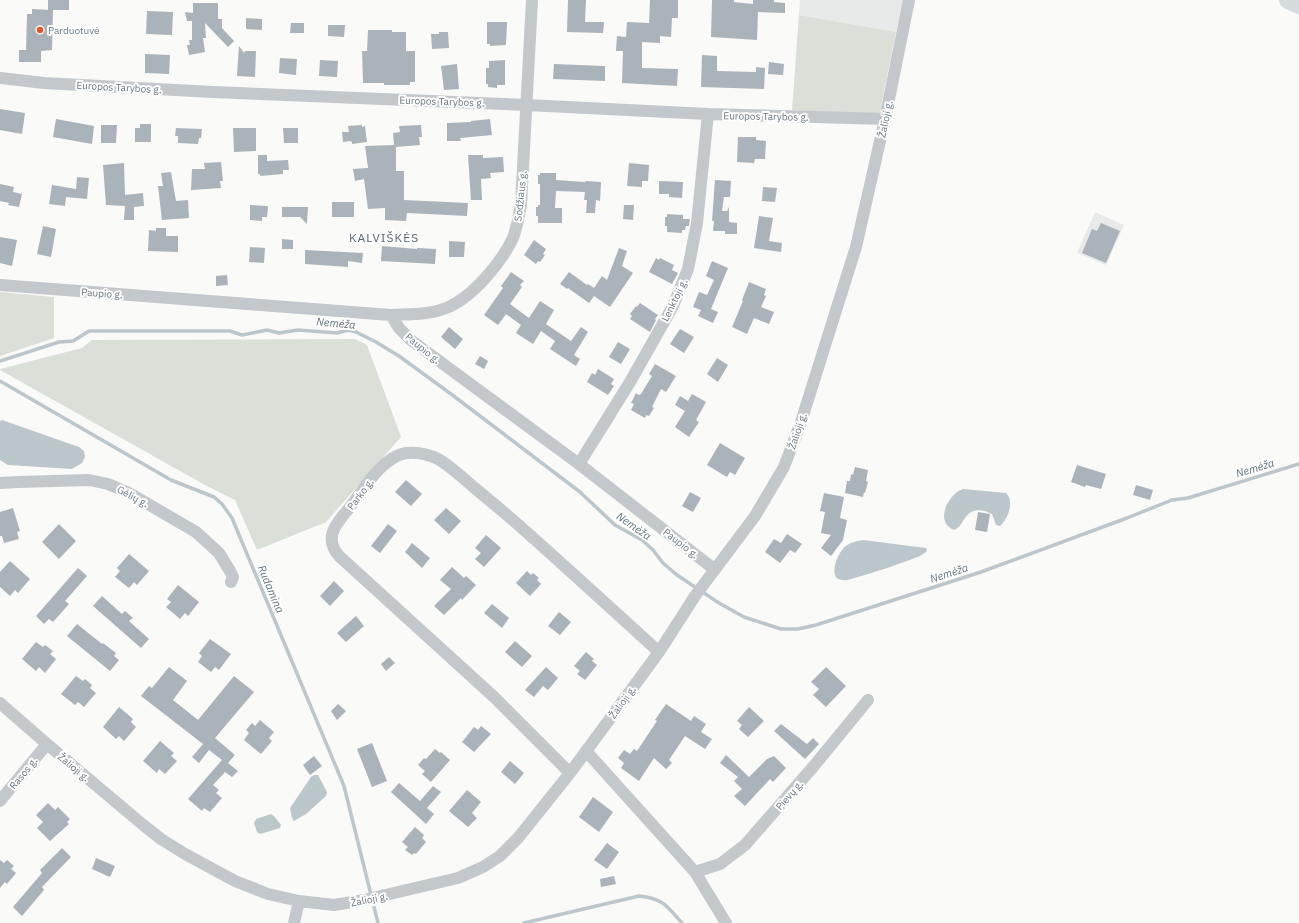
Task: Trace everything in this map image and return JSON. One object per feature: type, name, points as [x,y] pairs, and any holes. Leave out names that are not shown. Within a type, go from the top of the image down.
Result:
[{"type":"main road","points":[[1288,0],[1299,5]]},
{"type":"street","name":"Sodžiaus g.","points":[[391,315],[432,312],[447,308],[461,300],[476,288],[488,275],[512,238],[518,222],[521,205],[532,0]]},
{"type":"street","name":"Žalioji g.","points":[[0,703],[161,839],[235,881],[268,894],[298,902],[334,905],[364,900],[458,878],[483,867],[500,856],[518,838],[570,773],[659,652],[695,596],[758,510],[784,467],[792,448],[856,247],[885,119],[909,0]]},
{"type":"street","name":"Europos Tarybos g.","points":[[0,78],[44,83],[167,90],[527,104],[708,114],[885,119]]},
{"type":"street","name":"Lenktoji g.","points":[[579,464],[630,382],[673,306],[688,269],[697,223],[708,114]]},
{"type":"street","name":"Paupio g.","points":[[0,285],[391,315],[399,328],[412,341],[579,464],[714,569]]},
{"type":"street","name":"Parko g.","points":[[570,773],[494,697],[339,556],[331,539],[338,523],[383,465],[404,453],[414,452],[426,454],[450,467],[503,511],[659,652]]},
{"type":"street","name":"Gėlių g.","points":[[0,483],[89,480],[108,484],[129,493],[196,532],[219,553],[230,571],[232,582]]},
{"type":"street","name":"Pievų g.","points":[[695,872],[720,864],[745,845],[813,767],[868,700]]},
{"type":"street","name":"Rasos g.","points":[[0,801],[47,744]]},
{"type":"street","points":[[586,751],[695,872],[726,923]]},
{"type":"street","points":[[294,923],[298,902]]},
{"type":"shaded area","points":[[800,0],[903,0],[896,32],[799,15]]},
{"type":"shaded area","points":[[799,15],[896,32],[879,116],[792,110]]},
{"type":"shaded area","points":[[1095,212],[1124,225],[1106,265],[1077,253]]},
{"type":"shaded area","points":[[0,292],[54,297],[54,338],[0,356]]},
{"type":"shaded area","points":[[355,339],[367,345],[401,437],[326,522],[257,550],[235,500],[205,485],[0,370],[82,348],[92,340]]},
{"type":"shaded area","points":[[2,420],[79,447],[84,451],[85,457],[82,463],[72,469],[8,465],[0,460],[0,421]]},
{"type":"shaded area","points":[[963,489],[1006,493],[1009,496],[1010,505],[1008,515],[1003,523],[1000,526],[996,525],[992,514],[977,510],[971,512],[956,529],[954,530],[948,526],[944,515],[945,508],[952,496]]},
{"type":"shaded area","points":[[863,540],[927,549],[926,552],[920,556],[889,567],[849,580],[838,579],[834,571],[840,553],[848,545]]},
{"type":"shaded area","points":[[318,775],[327,792],[326,796],[306,814],[294,821],[290,808],[311,777]]},
{"type":"shaded area","points":[[271,814],[281,825],[280,828],[260,834],[257,832],[254,823],[256,819]]},
{"type":"building","points":[[48,0],[69,0],[69,10],[48,10]]},
{"type":"building","points":[[568,0],[586,0],[585,22],[604,22],[603,33],[567,32]]},
{"type":"building","points":[[650,0],[678,0],[678,18],[672,18],[671,37],[660,36],[660,43],[642,42],[642,68],[678,69],[677,86],[622,83],[623,51],[616,51],[617,36],[626,37],[627,22],[649,23]]},
{"type":"building","points":[[712,0],[734,0],[734,2],[753,4],[753,0],[774,0],[774,2],[785,3],[785,13],[758,12],[757,40],[711,37]]},
{"type":"building","points":[[193,3],[218,3],[218,19],[222,19],[222,28],[234,41],[228,47],[205,23],[206,38],[203,38],[205,52],[189,55],[187,45],[190,45],[189,40],[192,40],[192,21],[187,21],[185,12],[193,13]]},
{"type":"building","name":"Parduotuvė","points":[[32,9],[53,10],[52,50],[41,51],[41,62],[19,62],[19,50],[26,50],[27,14],[32,14]]},
{"type":"building","points":[[147,11],[173,12],[172,35],[146,34]]},
{"type":"building","points":[[246,18],[262,19],[262,30],[246,29]]},
{"type":"building","points":[[487,22],[507,22],[506,45],[490,46],[490,44],[487,44]]},
{"type":"building","points":[[291,23],[304,23],[304,33],[290,33]]},
{"type":"building","points":[[328,25],[345,25],[344,37],[328,36]]},
{"type":"building","points":[[368,30],[392,30],[392,32],[406,32],[406,51],[415,51],[415,82],[410,82],[410,85],[363,83],[362,51],[367,51]]},
{"type":"building","points":[[439,32],[448,32],[449,48],[432,49],[431,34],[439,34]]},
{"type":"building","points":[[239,46],[244,53],[245,51],[256,51],[255,77],[237,76]]},
{"type":"building","points":[[145,54],[170,55],[169,74],[145,73]]},
{"type":"building","points":[[702,55],[717,56],[717,71],[756,72],[756,67],[765,68],[764,89],[701,87]]},
{"type":"building","points":[[280,58],[297,59],[296,75],[279,73]]},
{"type":"building","points":[[320,60],[338,61],[337,77],[319,76]]},
{"type":"building","points":[[505,60],[505,85],[497,85],[497,88],[488,87],[488,84],[486,84],[486,68],[489,68],[489,61]]},
{"type":"building","points":[[769,62],[784,64],[783,75],[768,74]]},
{"type":"building","points":[[457,64],[459,89],[444,90],[441,66]]},
{"type":"building","points":[[554,64],[605,66],[605,81],[553,79]]},
{"type":"building","points":[[0,109],[25,113],[22,134],[0,130]]},
{"type":"building","points":[[56,119],[94,126],[92,144],[53,137]]},
{"type":"building","points":[[490,119],[492,135],[460,138],[461,141],[447,141],[447,123],[471,122]]},
{"type":"building","points":[[140,124],[151,124],[151,142],[135,142],[135,128],[140,128]]},
{"type":"building","points":[[101,125],[117,125],[116,143],[101,143]]},
{"type":"building","points":[[362,125],[362,127],[365,126],[367,142],[352,144],[350,141],[343,142],[342,132],[349,132],[348,126]]},
{"type":"building","points":[[421,125],[422,137],[419,137],[420,145],[396,147],[396,171],[404,171],[404,200],[468,203],[467,216],[407,213],[406,221],[385,220],[385,208],[368,209],[364,179],[355,181],[353,169],[368,168],[365,146],[394,145],[393,133],[400,132],[399,126]]},
{"type":"building","points":[[176,128],[202,129],[201,138],[199,138],[198,144],[178,143],[178,136],[175,136]]},
{"type":"building","points":[[233,128],[256,128],[256,151],[234,152]]},
{"type":"building","points":[[283,128],[298,128],[298,143],[284,143]]},
{"type":"building","points":[[738,137],[756,137],[756,140],[766,141],[765,159],[755,159],[754,163],[737,162]]},
{"type":"building","points":[[258,155],[267,155],[267,161],[288,160],[289,170],[283,170],[283,174],[260,176],[260,174],[258,174]]},
{"type":"building","points":[[468,155],[483,155],[483,158],[503,157],[504,172],[490,173],[491,178],[481,179],[482,200],[471,200]]},
{"type":"building","points":[[221,162],[223,181],[220,181],[221,188],[191,190],[192,169],[205,169],[204,163]]},
{"type":"building","points":[[124,163],[125,195],[143,193],[144,206],[134,207],[134,220],[124,220],[125,206],[106,205],[103,165]]},
{"type":"building","points":[[629,163],[649,165],[648,181],[642,181],[642,187],[627,186]]},
{"type":"building","points":[[171,172],[176,201],[188,200],[189,218],[162,220],[158,186],[163,186],[161,173]]},
{"type":"building","points":[[540,173],[556,173],[556,180],[601,182],[600,201],[596,200],[595,213],[586,213],[587,200],[584,200],[585,192],[556,191],[555,208],[562,208],[562,223],[538,223],[536,207],[540,205],[540,184],[538,184],[538,175],[540,175]]},
{"type":"building","points":[[77,177],[89,178],[87,199],[66,197],[65,206],[49,204],[52,185],[76,189]]},
{"type":"building","points":[[715,180],[731,181],[730,197],[724,197],[722,211],[727,211],[729,207],[729,222],[737,223],[737,234],[725,234],[725,231],[713,231],[714,221],[712,221]]},
{"type":"building","points":[[659,181],[683,182],[682,198],[669,197],[669,194],[659,194]]},
{"type":"building","points":[[0,184],[14,187],[13,192],[22,194],[19,207],[8,205],[9,203],[0,201]]},
{"type":"building","points":[[763,187],[777,188],[775,202],[762,201]]},
{"type":"building","points":[[332,202],[354,202],[354,217],[332,217]]},
{"type":"building","points":[[250,205],[268,206],[267,217],[262,217],[262,221],[250,220]]},
{"type":"building","points":[[624,205],[634,205],[633,220],[623,219]]},
{"type":"building","points":[[282,207],[308,207],[307,224],[300,217],[282,217]]},
{"type":"building","points":[[667,214],[683,215],[683,219],[690,219],[689,226],[686,226],[685,230],[682,230],[682,233],[667,232],[665,217],[667,217]]},
{"type":"building","points":[[759,216],[773,218],[769,241],[782,243],[781,252],[754,248]]},
{"type":"building","points":[[1101,223],[1120,231],[1106,263],[1082,253],[1092,229],[1097,231]]},
{"type":"building","points":[[43,226],[56,229],[51,257],[37,254]]},
{"type":"building","points":[[156,228],[166,228],[166,236],[178,236],[178,252],[148,251],[149,230],[156,231]]},
{"type":"building","points":[[0,237],[17,240],[12,266],[0,263]]},
{"type":"building","points":[[282,239],[293,240],[293,249],[282,249]]},
{"type":"building","points":[[534,240],[546,249],[543,254],[545,255],[540,262],[538,261],[536,264],[524,255]]},
{"type":"building","points":[[449,241],[465,242],[464,257],[449,257]]},
{"type":"building","points":[[382,246],[436,249],[435,264],[381,261]]},
{"type":"building","points":[[250,247],[265,248],[264,263],[249,262]]},
{"type":"building","points":[[619,248],[627,251],[622,266],[633,273],[610,307],[594,296],[589,303],[560,284],[569,272],[587,285],[588,284],[594,288],[602,276],[607,280]]},
{"type":"building","points":[[305,250],[363,253],[362,263],[348,261],[348,267],[305,264]]},
{"type":"building","points":[[656,258],[659,260],[660,258],[674,265],[672,270],[678,273],[672,284],[649,272]]},
{"type":"building","points":[[712,261],[728,268],[711,309],[718,312],[713,323],[698,316],[701,310],[693,307],[699,292],[707,295],[714,280],[706,276]]},
{"type":"building","points":[[511,272],[524,281],[520,285],[522,287],[510,304],[529,318],[540,301],[554,310],[546,324],[571,341],[581,327],[588,332],[574,355],[580,359],[576,366],[550,349],[555,341],[541,331],[533,344],[516,333],[521,325],[506,314],[498,325],[484,315],[503,288],[501,286]]},
{"type":"building","points":[[227,275],[228,285],[216,286],[216,276]]},
{"type":"building","points":[[749,282],[766,289],[764,295],[766,296],[761,307],[774,312],[769,324],[754,318],[747,334],[732,327]]},
{"type":"building","points":[[640,303],[658,315],[650,332],[630,319],[632,316],[630,314]]},
{"type":"building","points":[[449,327],[463,339],[455,349],[441,337]]},
{"type":"building","points":[[680,329],[694,337],[684,353],[670,344]]},
{"type":"building","points":[[618,342],[630,349],[621,364],[609,357]]},
{"type":"building","points":[[480,356],[488,361],[484,369],[475,364]]},
{"type":"building","points":[[717,358],[728,365],[718,382],[707,374]]},
{"type":"building","points":[[655,364],[676,376],[666,392],[661,389],[652,407],[654,408],[649,416],[646,415],[645,418],[631,410],[634,404],[631,403],[636,393],[639,395],[641,394],[652,376],[649,374]]},
{"type":"building","points":[[598,369],[614,379],[611,384],[614,386],[608,395],[587,382],[592,373],[595,375]]},
{"type":"building","points":[[692,394],[706,402],[696,420],[699,422],[689,437],[675,427],[685,411],[675,405],[680,396],[688,401]]},
{"type":"building","points":[[720,443],[745,458],[735,475],[730,472],[727,477],[707,465]]},
{"type":"building","points":[[1077,465],[1106,474],[1101,489],[1086,485],[1085,487],[1071,482]]},
{"type":"building","points":[[855,467],[868,470],[866,481],[868,482],[863,497],[845,493],[847,481],[850,481],[851,474],[853,475]]},
{"type":"building","points":[[406,480],[422,494],[411,506],[395,492]]},
{"type":"building","points":[[1136,485],[1153,490],[1150,500],[1133,495]]},
{"type":"building","points":[[690,492],[701,498],[693,512],[682,506]]},
{"type":"building","points":[[824,493],[844,497],[840,518],[847,520],[843,540],[831,556],[821,548],[831,535],[821,533],[825,512],[820,511]]},
{"type":"building","points":[[13,508],[20,531],[17,532],[19,539],[4,543],[2,536],[0,536],[0,512]]},
{"type":"building","points":[[446,508],[461,521],[449,534],[434,520]]},
{"type":"building","points":[[978,512],[990,514],[987,532],[975,530]]},
{"type":"building","points":[[59,524],[76,541],[59,559],[42,542]]},
{"type":"building","points":[[388,524],[397,531],[380,553],[371,546]]},
{"type":"building","points":[[787,534],[802,544],[795,553],[790,550],[780,563],[765,552],[774,539],[781,543]]},
{"type":"building","points":[[486,535],[501,548],[484,567],[475,559],[481,553],[475,548]]},
{"type":"building","points":[[412,543],[430,558],[422,568],[405,552]]},
{"type":"building","points":[[129,554],[149,571],[137,585],[134,582],[129,588],[115,577],[120,571],[117,568]]},
{"type":"building","points":[[10,561],[30,579],[18,593],[15,590],[10,596],[0,587],[0,572]]},
{"type":"building","points":[[452,567],[464,578],[466,576],[476,585],[462,600],[461,598],[444,615],[434,606],[451,589],[440,580]]},
{"type":"building","points":[[78,568],[87,576],[65,601],[69,604],[53,622],[49,619],[44,624],[36,616]]},
{"type":"building","points":[[527,571],[531,575],[533,573],[539,578],[537,580],[541,584],[530,596],[516,583]]},
{"type":"building","points":[[334,581],[344,591],[330,606],[320,596]]},
{"type":"building","points":[[178,585],[199,602],[188,616],[185,613],[180,619],[166,607],[171,602],[167,599]]},
{"type":"building","points":[[102,596],[122,614],[125,611],[133,618],[129,621],[149,639],[141,648],[93,606]]},
{"type":"building","points":[[492,604],[509,618],[502,628],[484,613]]},
{"type":"building","points":[[559,612],[571,622],[560,635],[548,626]]},
{"type":"building","points":[[356,616],[364,626],[346,642],[337,633]]},
{"type":"building","points":[[77,624],[116,653],[114,656],[119,660],[110,671],[67,636]]},
{"type":"building","points":[[210,639],[231,654],[219,670],[215,667],[211,672],[198,662],[202,656],[199,653]]},
{"type":"building","points":[[515,641],[532,656],[522,667],[505,652]]},
{"type":"building","points":[[36,642],[43,647],[45,645],[53,651],[50,654],[56,659],[45,673],[39,667],[36,671],[22,659]]},
{"type":"building","points":[[586,652],[594,659],[592,661],[597,665],[585,680],[577,674],[580,671],[574,666]]},
{"type":"building","points":[[389,657],[395,663],[386,671],[381,664]]},
{"type":"building","points":[[169,667],[187,681],[173,700],[198,720],[234,676],[254,692],[215,738],[235,755],[228,763],[238,771],[232,777],[225,772],[213,785],[219,790],[216,793],[222,798],[210,812],[204,808],[202,811],[188,799],[222,760],[209,750],[199,763],[192,757],[203,744],[141,696],[149,686],[152,688]]},
{"type":"building","points":[[546,667],[558,678],[548,690],[543,686],[534,697],[525,690]]},
{"type":"building","points":[[826,667],[846,686],[826,707],[813,695],[819,689],[811,682]]},
{"type":"building","points":[[76,676],[83,681],[85,679],[92,685],[90,688],[96,693],[84,707],[78,702],[75,705],[61,694]]},
{"type":"building","points":[[338,704],[346,711],[337,720],[331,711]]},
{"type":"building","points":[[666,704],[691,721],[694,716],[706,724],[701,732],[712,739],[705,749],[685,736],[669,760],[672,763],[666,769],[654,758],[639,781],[621,768],[624,763],[618,758],[624,750],[630,754],[634,749],[637,751],[657,721],[655,720]]},
{"type":"building","points":[[119,707],[133,719],[131,722],[136,727],[124,741],[119,736],[116,739],[103,727]]},
{"type":"building","points":[[749,707],[764,721],[748,737],[739,729],[742,725],[737,721]]},
{"type":"building","points":[[260,720],[274,732],[269,738],[272,741],[261,754],[244,740],[249,733],[246,730],[252,723],[255,726]]},
{"type":"building","points":[[781,724],[807,744],[813,738],[819,744],[805,759],[774,731]]},
{"type":"building","points":[[481,726],[491,734],[474,752],[462,742],[474,727],[478,730]]},
{"type":"building","points":[[160,741],[174,753],[171,756],[177,761],[165,774],[159,769],[157,773],[143,761]]},
{"type":"building","points":[[372,743],[387,781],[372,787],[357,749]]},
{"type":"building","points":[[435,749],[450,760],[431,782],[422,774],[425,771],[418,765]]},
{"type":"building","points":[[726,755],[749,777],[767,759],[774,756],[786,768],[773,782],[770,779],[745,806],[734,796],[742,789],[734,781],[738,777],[720,763]]},
{"type":"building","points":[[314,756],[322,766],[310,775],[303,765]]},
{"type":"building","points":[[510,761],[524,773],[515,784],[501,772]]},
{"type":"building","points":[[399,783],[420,801],[433,786],[441,792],[427,808],[434,814],[426,824],[391,792]]},
{"type":"building","points":[[467,790],[481,802],[472,813],[477,818],[468,827],[449,811]]},
{"type":"building","points":[[593,797],[613,812],[599,832],[579,817]]},
{"type":"building","points":[[48,803],[55,810],[58,807],[70,819],[67,822],[69,824],[50,841],[37,828],[43,822],[36,815]]},
{"type":"building","points":[[415,827],[424,835],[422,838],[426,842],[416,854],[414,853],[412,855],[405,850],[408,847],[402,842]]},
{"type":"building","points":[[607,843],[619,852],[607,869],[594,860]]},
{"type":"building","points":[[62,848],[71,857],[42,887],[44,890],[22,916],[13,907],[42,873],[40,870]]},
{"type":"building","points":[[96,858],[115,866],[110,877],[92,869]]},
{"type":"building","points":[[0,860],[4,863],[7,860],[14,866],[11,869],[16,873],[7,884],[5,882],[0,888]]},
{"type":"building","points":[[614,876],[616,884],[601,887],[600,879]]},
{"type":"waterway","name":"Nemėža","points":[[0,361],[59,342],[73,341],[89,331],[230,331],[242,335],[267,330],[279,333],[298,330],[337,333],[348,330],[356,332],[399,356],[451,394],[580,492],[615,525],[642,540],[653,550],[663,563],[677,575],[719,603],[744,617],[781,629],[798,629],[816,625],[981,572],[1172,500],[1188,498],[1299,464]]},
{"type":"waterway","name":"Rudamina","points":[[0,381],[171,480],[214,497],[222,504],[232,518],[344,786],[378,923]]},
{"type":"waterway","points":[[524,923],[639,896],[654,899],[664,904],[682,923]]},
{"type":"place","name":"Parduotuvė","points":[[40,30]]},
{"type":"district","name":"KALVIŠKĖS","points":[[384,238]]}]
